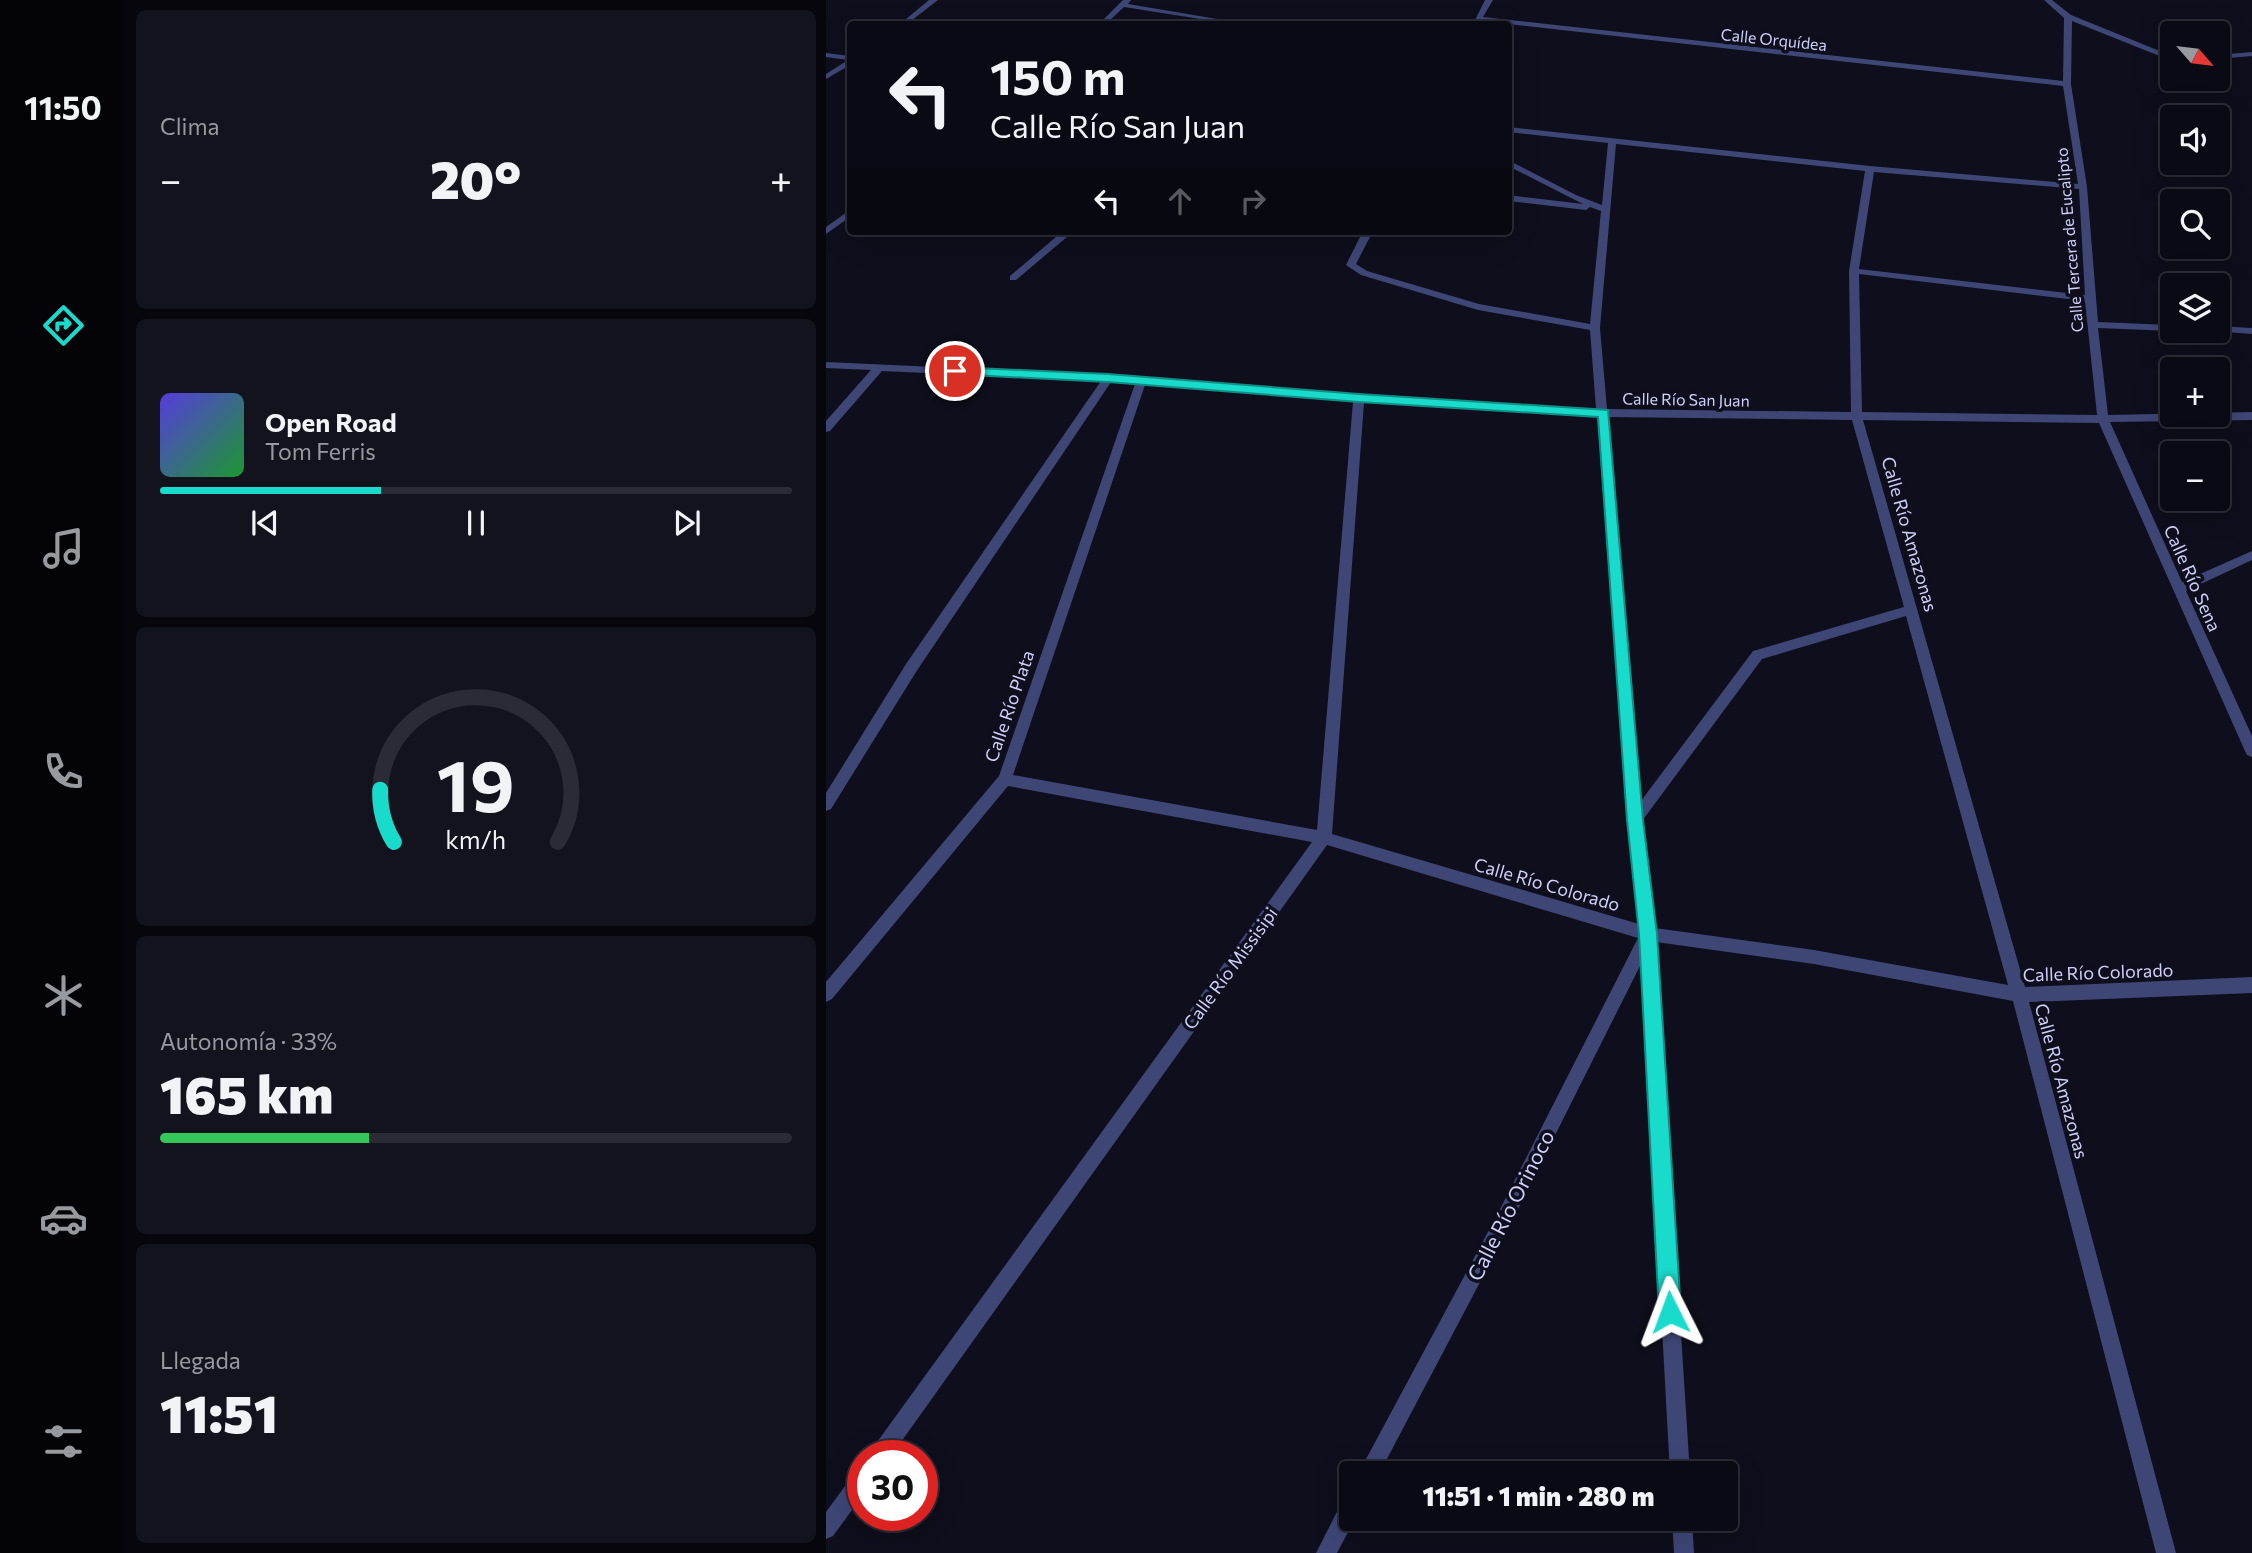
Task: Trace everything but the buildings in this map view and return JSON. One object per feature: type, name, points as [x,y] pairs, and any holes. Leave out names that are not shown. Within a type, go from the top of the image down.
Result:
[{"type":"street","points":[[907,21],[934,0]]},
{"type":"street","points":[[1478,21],[1489,0]]},
{"type":"street","points":[[2048,0],[2068,17],[2160,54]]},
{"type":"street","points":[[1105,21],[1125,3],[1226,21]]},
{"type":"street","name":"Calle Tercera de Eucalipto","points":[[2068,17],[2067,84],[2083,187],[2092,325],[2103,419]]},
{"type":"street","name":"Calle Orquídea","points":[[1512,26],[2067,84]]},
{"type":"street","points":[[2230,56],[2252,54]]},
{"type":"street","points":[[826,55],[847,59]]},
{"type":"street","points":[[826,77],[847,62]]},
{"type":"street","points":[[1512,130],[1870,169],[2083,187]]},
{"type":"street","points":[[1612,142],[1595,328],[1635,820],[1648,934],[1678,1461]]},
{"type":"street","points":[[1512,164],[1573,197],[1605,209]]},
{"type":"street","name":"Calle Río Amazonas","points":[[1870,169],[1854,271],[1857,418],[2019,995],[2166,1553]]},
{"type":"street","points":[[1512,198],[1605,209]]},
{"type":"street","points":[[826,231],[847,215]]},
{"type":"street","points":[[1013,278],[1064,235]]},
{"type":"street","points":[[1366,235],[1351,265],[1364,273],[1478,307],[1595,328]]},
{"type":"street","points":[[1854,271],[2090,299]]},
{"type":"street","points":[[2092,325],[2160,328]]},
{"type":"street","points":[[2230,330],[2252,331]]},
{"type":"street","name":"Calle Río San Juan","points":[[826,365],[1108,378],[1359,398],[1604,413],[1857,418],[2103,419],[2252,416]]},
{"type":"street","points":[[826,428],[879,368]]},
{"type":"street","points":[[826,805],[911,668],[1108,378]]},
{"type":"street","name":"Calle Río Plata","points":[[826,994],[1005,779],[1141,381]]},
{"type":"street","points":[[1324,838],[1359,398]]},
{"type":"street","name":"Calle Río Sena","points":[[2103,419],[2252,751]]},
{"type":"street","points":[[2178,589],[2252,555]]},
{"type":"street","points":[[1635,820],[1758,655],[1911,610]]},
{"type":"street","name":"Calle Río Colorado","points":[[1005,779],[1324,838],[1648,934],[1814,957],[2019,995],[2252,985]]},
{"type":"street","name":"Calle Río Missisipi","points":[[891,1440],[1324,838]]},
{"type":"street","name":"Calle Río Orinoco","points":[[1375,1461],[1502,1223],[1648,934]]},
{"type":"street","points":[[826,1529],[847,1500]]},
{"type":"street","points":[[1326,1553],[1339,1528]]},
{"type":"street","points":[[1683,1531],[1684,1553]]},
{"type":"route","points":[[955,371],[1108,378],[1359,398],[1604,413],[1635,820],[1648,934],[1670,1312]]}]
